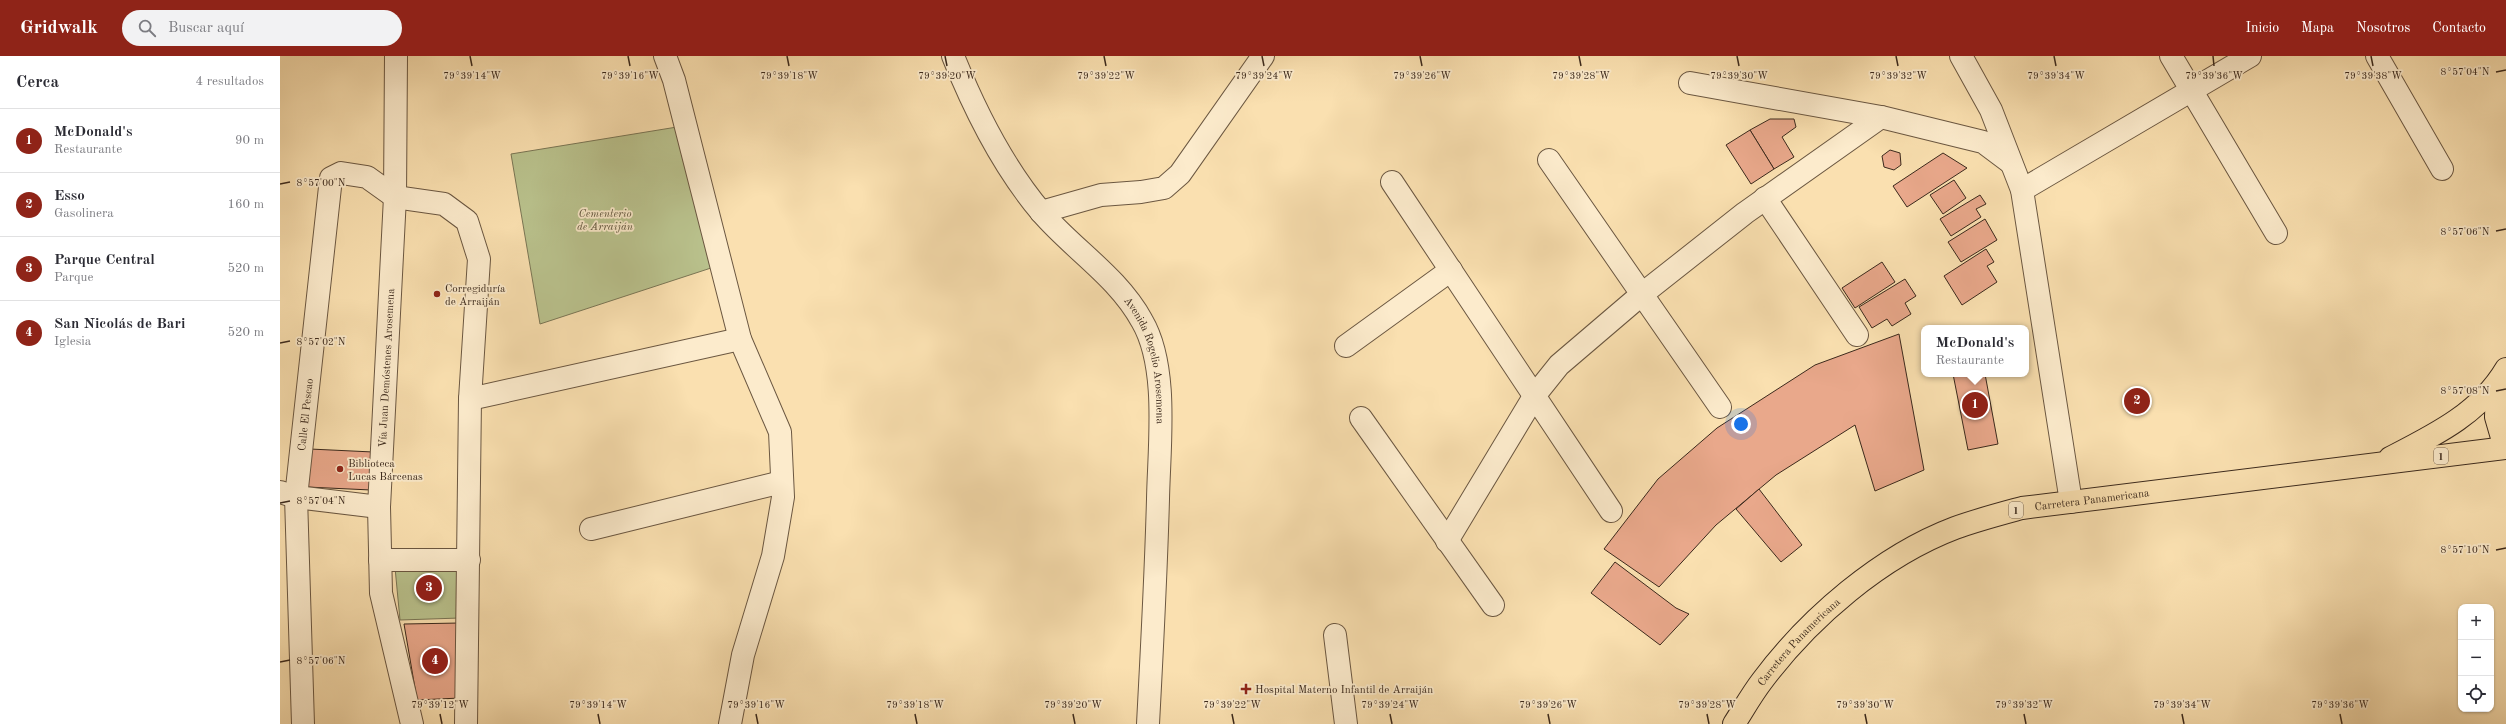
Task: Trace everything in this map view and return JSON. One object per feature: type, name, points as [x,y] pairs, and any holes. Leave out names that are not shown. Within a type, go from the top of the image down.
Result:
[{"type":"highway","points":[[2501,377],[2496,417],[2506,448]]},
{"type":"highway","points":[[2377,464],[2424,440],[2458,419],[2483,400],[2501,377]]},
{"type":"highway","name":"Carretera Panamericana","points":[[1734,724],[1762,681],[1793,643],[1835,603],[1892,561],[1955,528],[2022,508],[2506,448]]},
{"type":"street","name":"Vía Juan Demóstenes Arosemena","points":[[396,56],[395,197],[379,507],[380,560],[381,593],[412,724]]},
{"type":"street","points":[[665,56],[674,80],[740,339],[780,432],[783,497],[773,556],[742,655],[730,724]]},
{"type":"street","name":"Avenida Rogelio Arosemena","points":[[953,56],[965,86],[1005,162],[1041,212],[1120,289],[1143,321],[1156,358],[1159,399],[1159,456],[1155,596],[1148,724]]},
{"type":"street","points":[[1041,212],[1101,195],[1141,192],[1164,188],[1180,174],[1263,56]]},
{"type":"street","points":[[1961,56],[1991,110],[2022,190],[2071,502]]},
{"type":"street","points":[[2171,56],[2276,233]]},
{"type":"street","points":[[2022,190],[2250,56]]},
{"type":"street","points":[[2376,56],[2442,169]]},
{"type":"street","points":[[1690,83],[1881,117],[1983,142],[2011,163]]},
{"type":"street","points":[[1960,137],[1980,124],[1991,110]]},
{"type":"street","points":[[1447,540],[1535,395],[1559,365],[1641,295],[1765,198],[1881,117]]},
{"type":"street","points":[[1549,160],[1641,295],[1720,406]]},
{"type":"street","name":"Calle El Pescao","points":[[303,724],[288,494],[331,178],[341,173],[367,177],[395,197]]},
{"type":"street","points":[[1392,182],[1611,511]]},
{"type":"street","points":[[395,197],[444,204],[467,221],[479,260],[470,400],[466,724]]},
{"type":"street","points":[[1765,198],[1857,335]]},
{"type":"street","points":[[1346,346],[1451,270]]},
{"type":"street","points":[[470,400],[740,339]]},
{"type":"street","points":[[1361,418],[1493,605]]},
{"type":"street","points":[[591,529],[782,482]]},
{"type":"street","points":[[288,494],[379,507]]},
{"type":"street","points":[[380,560],[469,560]]},
{"type":"street","points":[[1335,635],[1346,724]]},
{"type":"green space","name":"Cementerio de Arraiján","points":[[677,127],[711,268],[540,324],[511,154]]},
{"type":"green space","points":[[394,557],[460,558],[460,618],[400,620]]},
{"type":"building","points":[[1770,119],[1794,119],[1796,127],[1782,137],[1794,157],[1774,169],[1750,130]]},
{"type":"building","points":[[1750,130],[1774,169],[1751,184],[1726,145]]},
{"type":"building","points":[[1890,150],[1900,153],[1901,165],[1894,170],[1884,167],[1882,156]]},
{"type":"building","points":[[1943,153],[1967,168],[1907,207],[1893,186]]},
{"type":"building","points":[[1954,180],[1966,198],[1943,214],[1930,195]]},
{"type":"building","points":[[1980,195],[1986,204],[1976,209],[1981,217],[1951,236],[1940,219]]},
{"type":"building","points":[[1985,219],[1997,240],[1961,262],[1948,242]]},
{"type":"building","points":[[1986,249],[1994,262],[1987,266],[1997,282],[1962,305],[1944,276]]},
{"type":"building","points":[[1882,262],[1895,282],[1855,308],[1842,288]]},
{"type":"building","points":[[1905,279],[1916,296],[1905,303],[1911,314],[1892,326],[1887,319],[1872,328],[1859,307]]},
{"type":"building","points":[[1899,334],[1924,470],[1875,491],[1855,425],[1776,475],[1716,525],[1659,587],[1604,549],[1658,479],[1717,428],[1815,365]]},
{"type":"building","points":[[1954,377],[1986,377],[1998,444],[1968,450]]},
{"type":"building","name":"Biblioteca Lucas Bárcenas","points":[[310,449],[373,452],[371,490],[307,487]]},
{"type":"building","points":[[1759,489],[1802,545],[1781,562],[1736,509]]},
{"type":"building","points":[[1615,562],[1676,608],[1689,614],[1660,645],[1591,593]]},
{"type":"building","points":[[460,623],[460,698],[417,700],[404,624]]},
{"type":"place","name":"Corregiduría de Arraiján","points":[[437,294]]},
{"type":"place","name":"Esso","points":[[2137,401]]},
{"type":"place","name":"McDonald's","points":[[1975,405]]},
{"type":"place","name":"Biblioteca Lucas Bárcenas","points":[[340,469]]},
{"type":"place","name":"Parque Central","points":[[429,588]]},
{"type":"place","name":"San Nicolás de Bari","points":[[435,661]]},
{"type":"place","name":"Hospital Materno Infantil de Arraiján","points":[[1246,689]]}]
